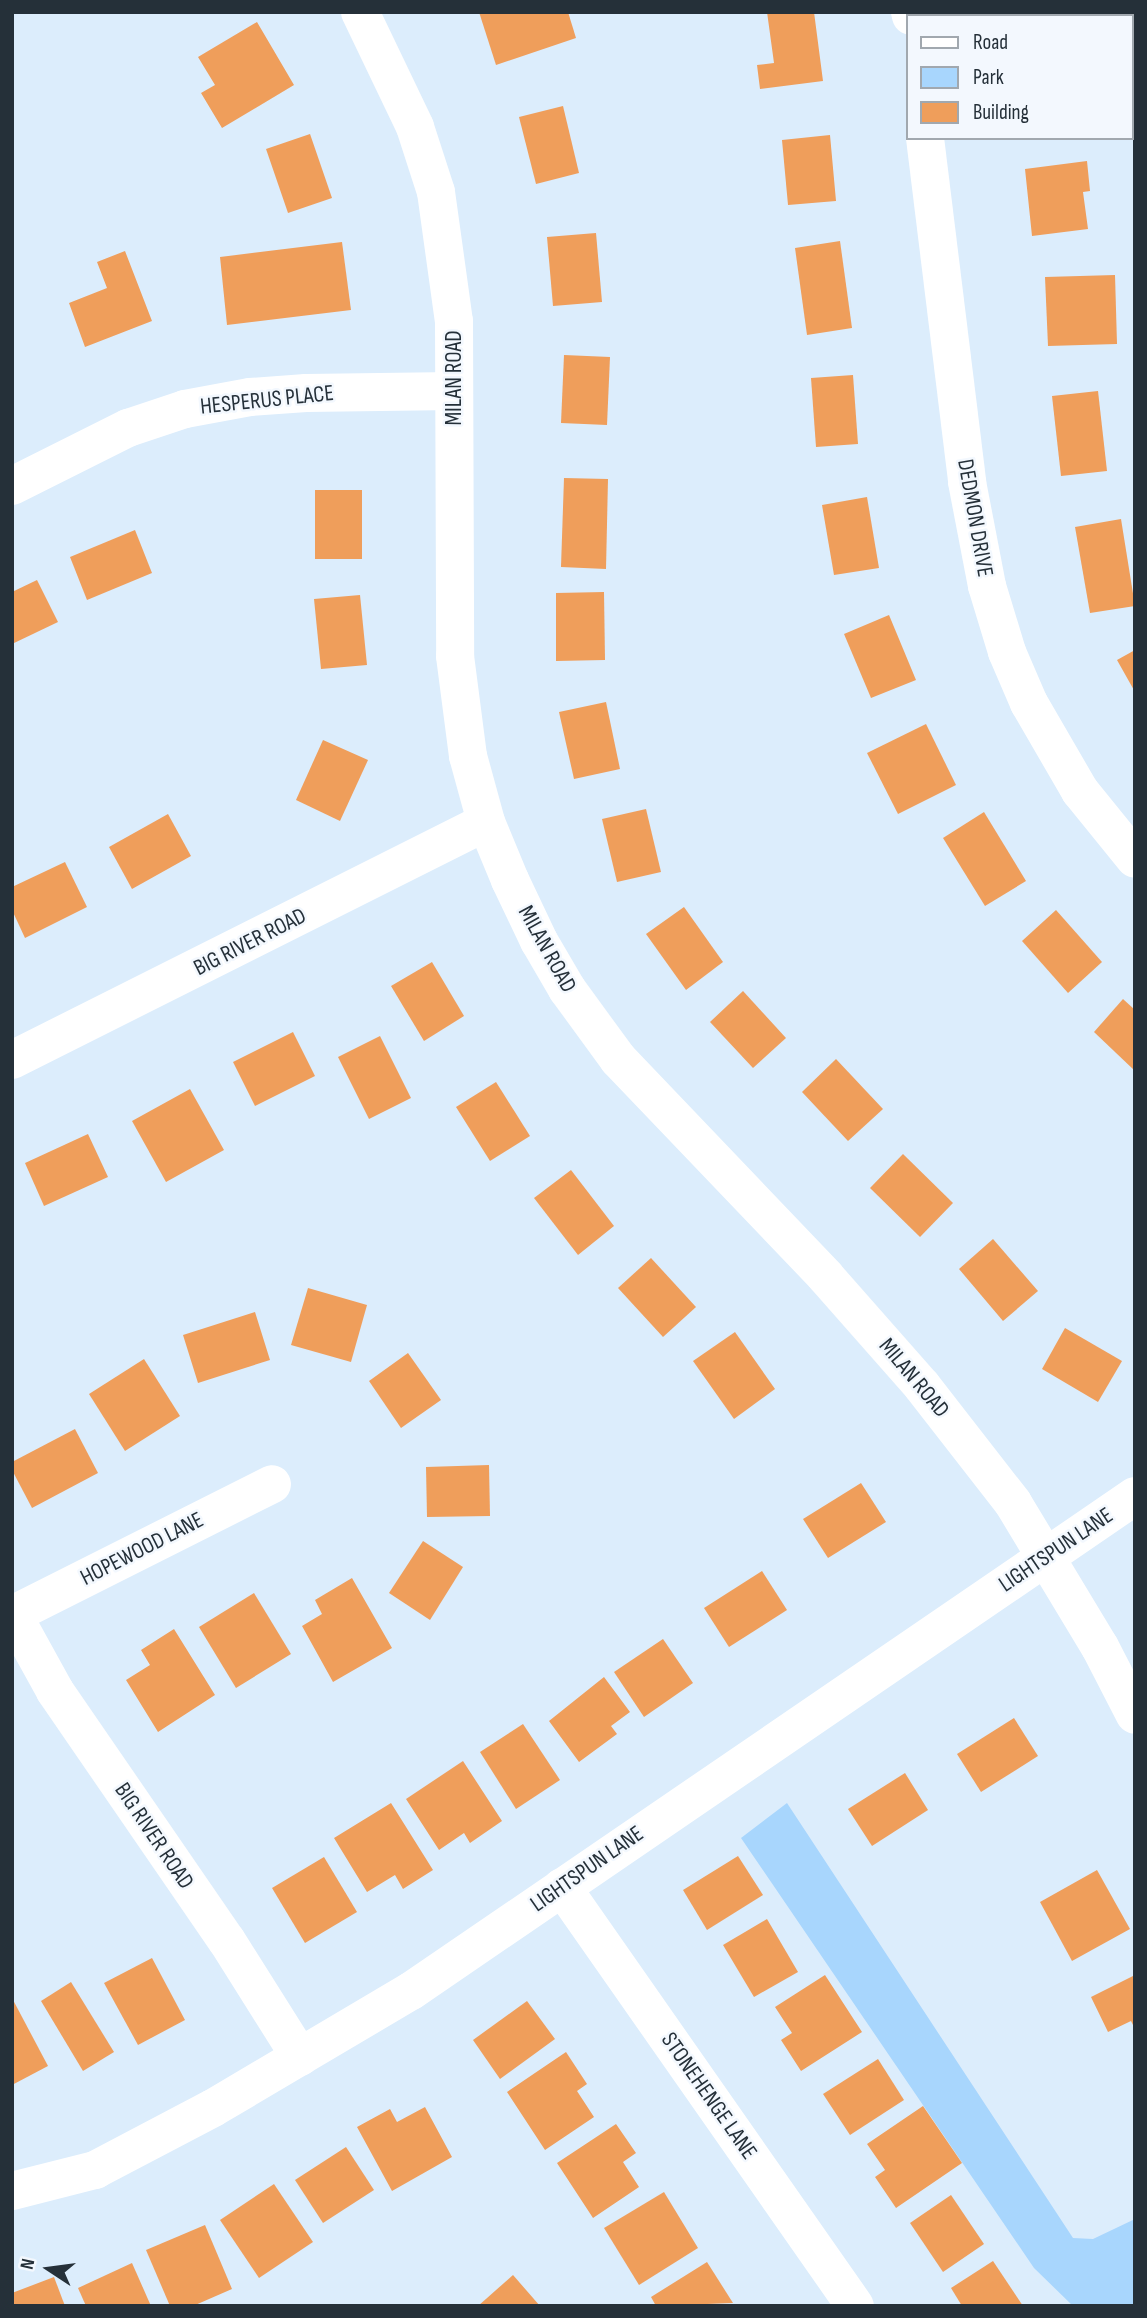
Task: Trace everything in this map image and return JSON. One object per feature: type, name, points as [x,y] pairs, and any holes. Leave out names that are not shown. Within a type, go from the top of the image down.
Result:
[{"type":"street","name":"MILAN ROAD","points":[[360,12],[415,127],[436,192],[454,321],[455,656],[468,756],[486,822],[539,941],[589,1022],[618,1059],[826,1277],[922,1386],[1013,1503],[1048,1557],[1135,1715]]},
{"type":"street","name":"DEDMON DRIVE","points":[[925,140],[967,482],[987,586],[1007,652],[1029,703],[1080,791],[1135,859]]},
{"type":"street","name":"HESPERUS PLACE","points":[[12,485],[128,428],[185,409],[250,397],[306,393],[454,391]]},
{"type":"street","name":"BIG RIVER ROAD","points":[[12,1060],[486,822]]},
{"type":"street","name":"HOPEWOOD LANE","points":[[13,1614],[272,1484]]},
{"type":"street","name":"LIGHTSPUN LANE","points":[[12,2191],[95,2170],[213,2108],[411,1991],[775,1744],[859,1682],[1135,1496]]},
{"type":"street","name":"BIG RIVER ROAD","points":[[13,1614],[55,1691],[226,1941],[300,2057]]},
{"type":"street","name":"STONEHENGE LANE","points":[[562,1887],[843,2301]]},
{"type":"green space","points":[[787,1803],[1073,2238],[1093,2239],[1135,2219],[1135,2306],[1073,2306],[1034,2268],[741,1838]]},
{"type":"building","points":[[479,12],[568,12],[576,38],[496,65]]},
{"type":"building","points":[[767,12],[814,12],[823,81],[760,89],[757,65],[774,63]]},
{"type":"building","points":[[257,22],[294,85],[222,128],[201,93],[215,85],[198,57]]},
{"type":"building","points":[[563,106],[579,173],[536,184],[519,117]]},
{"type":"building","points":[[310,134],[332,198],[288,213],[266,149]]},
{"type":"building","points":[[830,135],[836,201],[788,205],[782,140]]},
{"type":"building","points":[[1087,161],[1090,191],[1083,192],[1088,229],[1032,236],[1025,169]]},
{"type":"building","points":[[596,233],[602,302],[553,306],[547,237]]},
{"type":"building","points":[[840,241],[852,328],[807,335],[795,248]]},
{"type":"building","points":[[342,242],[351,310],[227,325],[220,257]]},
{"type":"building","points":[[125,251],[152,321],[85,347],[69,303],[107,288],[97,262]]},
{"type":"building","points":[[1115,275],[1117,344],[1048,346],[1045,277]]},
{"type":"building","points":[[564,355],[610,357],[607,425],[561,423]]},
{"type":"building","points":[[853,375],[858,444],[816,447],[811,378]]},
{"type":"building","points":[[1098,391],[1107,471],[1061,476],[1052,396]]},
{"type":"building","points":[[564,478],[608,479],[606,569],[561,567]]},
{"type":"building","points":[[315,490],[362,490],[362,559],[315,559]]},
{"type":"building","points":[[867,497],[879,568],[834,575],[822,505]]},
{"type":"building","points":[[1121,519],[1135,606],[1090,613],[1075,527]]},
{"type":"building","points":[[135,530],[152,573],[87,600],[70,557]]},
{"type":"building","points":[[37,580],[58,622],[12,644],[12,592]]},
{"type":"building","points":[[604,592],[605,660],[556,661],[556,593]]},
{"type":"building","points":[[360,595],[367,665],[321,669],[314,599]]},
{"type":"building","points":[[889,615],[916,680],[871,698],[844,634]]},
{"type":"building","points":[[1135,650],[1135,692],[1117,660]]},
{"type":"building","points":[[606,702],[620,769],[574,779],[559,712]]},
{"type":"building","points":[[926,724],[956,785],[898,814],[867,753]]},
{"type":"building","points":[[323,740],[368,760],[340,821],[296,800]]},
{"type":"building","points":[[646,809],[661,872],[617,882],[602,819]]},
{"type":"building","points":[[984,812],[1026,881],[985,906],[943,838]]},
{"type":"building","points":[[168,814],[191,856],[132,889],[109,847]]},
{"type":"building","points":[[65,862],[87,907],[25,938],[12,910],[12,887]]},
{"type":"building","points":[[684,907],[723,962],[686,990],[646,934]]},
{"type":"building","points":[[1056,910],[1102,962],[1068,993],[1022,941]]},
{"type":"building","points":[[432,962],[464,1016],[424,1041],[391,986]]},
{"type":"building","points":[[743,991],[786,1038],[753,1068],[710,1022]]},
{"type":"building","points":[[1123,999],[1135,1010],[1135,1071],[1094,1032]]},
{"type":"building","points":[[293,1032],[315,1076],[255,1106],[233,1062]]},
{"type":"building","points":[[380,1036],[411,1098],[369,1119],[338,1057]]},
{"type":"building","points":[[836,1059],[883,1109],[848,1141],[802,1092]]},
{"type":"building","points":[[496,1082],[530,1136],[490,1161],[456,1107]]},
{"type":"building","points":[[190,1089],[224,1150],[166,1182],[132,1121]]},
{"type":"building","points":[[88,1134],[108,1177],[44,1206],[25,1163]]},
{"type":"building","points":[[903,1154],[953,1203],[920,1237],[870,1188]]},
{"type":"building","points":[[571,1170],[614,1226],[578,1255],[534,1198]]},
{"type":"building","points":[[993,1239],[1038,1291],[1003,1321],[959,1269]]},
{"type":"building","points":[[651,1258],[696,1307],[663,1337],[618,1288]]},
{"type":"building","points":[[308,1288],[367,1305],[351,1362],[291,1345]]},
{"type":"building","points":[[255,1312],[270,1360],[198,1383],[183,1335]]},
{"type":"building","points":[[1065,1328],[1122,1361],[1098,1402],[1042,1369]]},
{"type":"building","points":[[735,1332],[775,1389],[734,1419],[693,1361]]},
{"type":"building","points":[[408,1353],[441,1400],[401,1428],[369,1381]]},
{"type":"building","points":[[144,1359],[180,1416],[125,1451],[89,1394]]},
{"type":"building","points":[[75,1429],[98,1473],[32,1508],[12,1470],[12,1462]]},
{"type":"building","points":[[489,1465],[490,1516],[427,1517],[426,1467]]},
{"type":"building","points":[[861,1483],[886,1522],[828,1558],[803,1519]]},
{"type":"building","points":[[423,1541],[463,1567],[430,1620],[389,1593]]},
{"type":"building","points":[[762,1571],[787,1610],[729,1647],[704,1608]]},
{"type":"building","points":[[352,1578],[392,1648],[333,1682],[302,1626],[322,1614],[315,1600]]},
{"type":"building","points":[[254,1593],[291,1654],[236,1688],[199,1627]]},
{"type":"building","points":[[174,1629],[215,1695],[158,1732],[126,1680],[150,1665],[141,1650]]},
{"type":"building","points":[[663,1639],[693,1683],[644,1717],[614,1672]]},
{"type":"building","points":[[604,1677],[630,1712],[611,1726],[617,1734],[579,1762],[549,1721]]},
{"type":"building","points":[[1014,1718],[1038,1756],[981,1792],[957,1754]]},
{"type":"building","points":[[523,1724],[560,1780],[516,1809],[480,1752]]},
{"type":"building","points":[[463,1761],[502,1821],[470,1843],[464,1833],[439,1850],[406,1799]]},
{"type":"building","points":[[905,1773],[928,1810],[872,1846],[848,1809]]},
{"type":"building","points":[[391,1803],[433,1870],[403,1889],[395,1875],[367,1892],[334,1838]]},
{"type":"building","points":[[738,1856],[763,1895],[707,1930],[683,1890]]},
{"type":"building","points":[[324,1857],[357,1912],[305,1943],[272,1888]]},
{"type":"building","points":[[1097,1870],[1130,1929],[1072,1961],[1040,1902]]},
{"type":"building","points":[[767,1919],[798,1972],[754,1997],[723,1945]]},
{"type":"building","points":[[152,1958],[185,2020],[138,2045],[104,1983]]},
{"type":"building","points":[[825,1975],[862,2032],[801,2071],[781,2040],[792,2033],[775,2007]]},
{"type":"building","points":[[1135,1975],[1135,2029],[1131,2021],[1108,2032],[1091,1997]]},
{"type":"building","points":[[71,1982],[114,2052],[83,2071],[41,2001]]},
{"type":"building","points":[[12,1998],[48,2066],[12,2085]]},
{"type":"building","points":[[527,2001],[555,2039],[500,2079],[473,2040]]},
{"type":"building","points":[[566,2052],[587,2084],[577,2091],[594,2117],[545,2150],[507,2092]]},
{"type":"building","points":[[878,2059],[904,2100],[850,2135],[823,2094]]},
{"type":"building","points":[[923,2106],[962,2163],[896,2208],[875,2177],[885,2170],[867,2144]]},
{"type":"building","points":[[425,2107],[452,2157],[392,2191],[357,2127],[390,2109],[397,2122]]},
{"type":"building","points":[[616,2124],[636,2153],[623,2162],[639,2187],[593,2218],[557,2163]]},
{"type":"building","points":[[346,2147],[374,2190],[323,2223],[295,2180]]},
{"type":"building","points":[[274,2184],[313,2242],[259,2278],[220,2220]]},
{"type":"building","points":[[664,2192],[698,2248],[639,2285],[604,2228]]},
{"type":"building","points":[[951,2195],[984,2244],[943,2272],[910,2223]]},
{"type":"building","points":[[205,2225],[232,2289],[193,2306],[170,2306],[146,2250]]},
{"type":"building","points":[[993,2261],[1023,2306],[962,2306],[951,2288]]},
{"type":"building","points":[[707,2262],[733,2303],[656,2306],[651,2297]]},
{"type":"building","points":[[132,2263],[151,2306],[86,2306],[78,2288]]},
{"type":"building","points":[[513,2275],[540,2306],[478,2306]]},
{"type":"building","points":[[54,2277],[65,2306],[12,2306],[12,2293]]}]
